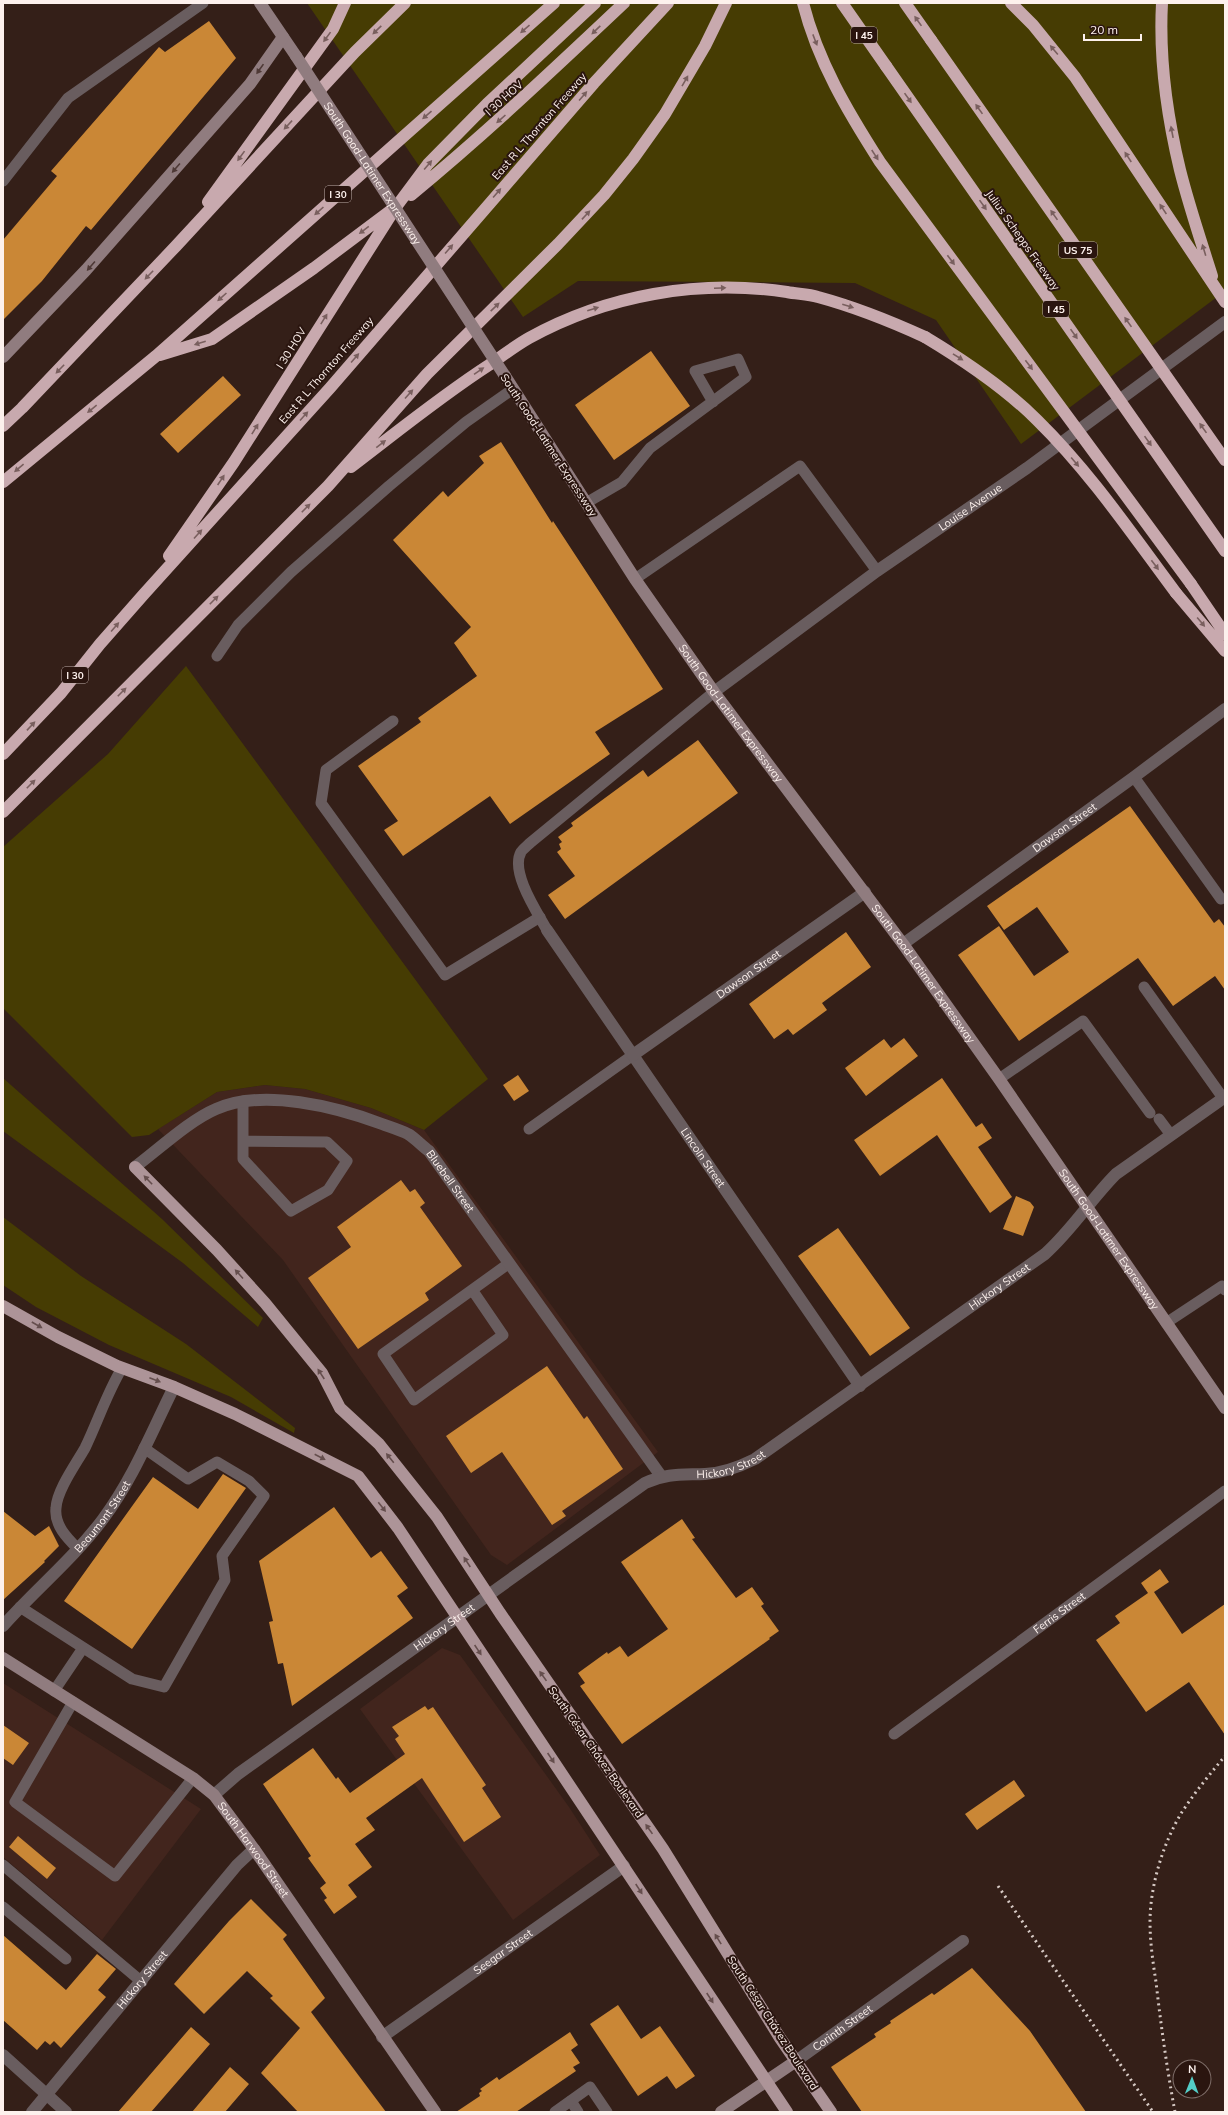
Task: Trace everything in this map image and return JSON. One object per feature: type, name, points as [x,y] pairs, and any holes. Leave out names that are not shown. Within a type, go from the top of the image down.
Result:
[{"type":"highway","points":[[176,246],[333,29],[345,3]]},
{"type":"highway","points":[[3,426],[22,408],[176,246],[355,52],[405,3]]},
{"type":"highway","name":"I 30","points":[[3,482],[156,356],[554,3]]},
{"type":"highway","name":"I 30 HOV","points":[[144,594],[234,462],[396,207],[428,164],[487,104],[595,3]]},
{"type":"highway","name":"I 30 HOV","points":[[156,356],[212,339],[314,268],[396,207],[468,148],[624,3]]},
{"type":"highway","name":"East R L Thornton Freeway","points":[[3,754],[62,693],[100,644],[330,388],[594,83],[668,3]]},
{"type":"highway","points":[[3,812],[328,486],[427,374],[553,249],[604,195],[633,159],[665,114],[705,46],[726,3]]},
{"type":"highway","points":[[803,3],[808,23],[828,75],[853,120],[880,162],[1191,584],[1225,634]]},
{"type":"highway","name":"Julius Schepps Freeway","points":[[842,3],[1225,551]]},
{"type":"highway","name":"US 75","points":[[905,3],[1225,460]]},
{"type":"highway","points":[[1011,3],[1033,25],[1075,77],[1225,302]]},
{"type":"highway","points":[[1162,3],[1163,71],[1170,120],[1180,170],[1216,288]]},
{"type":"highway","points":[[328,486],[447,393],[528,338],[580,313],[627,298],[683,289],[725,287],[766,289],[817,296],[874,314],[925,337],[964,361],[1000,387],[1038,420],[1097,488],[1176,593],[1225,651]]},
{"type":"main road","name":"South Good-Latimer Expressway","points":[[260,3],[513,388],[635,579],[714,692],[903,944],[999,1079],[1225,1408]]},
{"type":"main road","points":[[3,357],[86,270],[250,84],[283,37]]},
{"type":"main road","name":"South César Chávez Boulevard","points":[[135,1167],[217,1250],[266,1303],[322,1373],[340,1408],[379,1444],[437,1517],[488,1595],[662,1849],[796,2061],[831,2112]]},
{"type":"main road","points":[[3,1306],[58,1337],[122,1368],[174,1387],[235,1414],[358,1476],[398,1528],[456,1618],[624,1866],[787,2112]]},
{"type":"main road","name":"South Harwood Street","points":[[3,1658],[193,1778],[214,1795],[254,1849],[435,2112]]},
{"type":"main road","name":"Corinth Street","points":[[721,2112],[796,2061]]},
{"type":"street","name":"Louise Avenue","points":[[714,692],[877,571],[1027,468],[1225,322]]},
{"type":"street","name":"Dawson Street","points":[[903,944],[1134,777],[1225,709]]},
{"type":"street","name":"Dawson Street","points":[[633,1056],[865,892]]},
{"type":"street","name":"Lincoln Street","points":[[547,930],[860,1386]]},
{"type":"street","name":"Hickory Street","points":[[214,1795],[230,1780],[645,1483],[661,1476],[706,1474],[740,1467],[755,1459],[1045,1254],[1062,1239],[1088,1208],[1103,1187],[1116,1174],[1224,1097]]},
{"type":"street","name":"Bluebell Street","points":[[135,1167],[189,1126],[217,1109],[243,1102],[274,1100],[313,1105],[361,1116],[408,1134],[429,1152],[661,1476]]},
{"type":"street","name":"Beaumont Street","points":[[3,1626],[78,1549],[103,1519],[144,1448],[174,1387]]},
{"type":"street","name":"Hickory Street","points":[[32,2112],[142,1982],[237,1866],[254,1849]]},
{"type":"street","name":"Seegar Street","points":[[382,2037],[624,1866]]},
{"type":"street","name":"Corinth Street","points":[[796,2061],[963,1941]]},
{"type":"street","points":[[3,2055],[66,2112]]},
{"type":"lane","points":[[3,181],[68,98],[203,3]]},
{"type":"lane","points":[[586,503],[622,482],[650,448],[713,402],[746,377],[738,359],[695,370],[713,402]]},
{"type":"lane","points":[[217,656],[238,626],[290,572],[389,486],[466,422],[513,388]]},
{"type":"lane","points":[[635,579],[800,466],[877,571]]},
{"type":"lane","points":[[547,930],[520,876],[518,864],[521,853],[530,843],[714,692]]},
{"type":"lane","points":[[393,721],[326,770],[322,803],[445,975],[540,917]]},
{"type":"lane","points":[[1134,777],[1221,899]]},
{"type":"lane","points":[[1144,987],[1224,1097]]},
{"type":"lane","points":[[999,1079],[1083,1021],[1170,1135]]},
{"type":"lane","points":[[528,1130],[633,1056]]},
{"type":"lane","points":[[243,1102],[243,1141],[243,1159],[291,1211],[328,1190],[347,1161],[327,1142],[243,1141]]},
{"type":"lane","points":[[473,1291],[503,1335],[414,1400],[383,1354],[473,1291],[508,1264]]},
{"type":"lane","points":[[1166,1323],[1222,1286],[1225,1290]]},
{"type":"lane","points":[[78,1549],[64,1535],[56,1519],[56,1508],[59,1497],[85,1446],[110,1389],[122,1368]]},
{"type":"lane","points":[[20,1607],[132,1679],[164,1687],[225,1580],[222,1556],[264,1496],[248,1481],[217,1462],[188,1479],[144,1448]]},
{"type":"lane","name":"Ferris Street","points":[[894,1734],[1225,1490]]},
{"type":"lane","points":[[54,1691],[83,1648]]},
{"type":"lane","points":[[73,1702],[15,1802],[114,1876],[193,1778]]},
{"type":"lane","points":[[3,1865],[142,1982]]},
{"type":"lane","points":[[3,1907],[66,1959]]},
{"type":"lane","points":[[555,2112],[590,2087],[607,2112]]},
{"type":"lane","points":[[571,2101],[578,2112]]},
{"type":"shaded area","points":[[307,3],[1225,3],[1225,291],[1021,444],[936,320],[855,283],[578,281],[523,317]]},
{"type":"shaded area","points":[[186,666],[488,1079],[424,1130],[371,1108],[305,1089],[265,1085],[217,1092],[149,1135],[132,1137],[3,1008],[3,847],[108,754]]},
{"type":"shaded area","points":[[3,1078],[162,1219],[263,1318],[258,1327],[183,1263],[3,1131]]},
{"type":"shaded area","points":[[265,1085],[305,1089],[371,1108],[424,1130],[658,1452],[507,1565],[491,1555],[283,1260],[158,1129],[217,1092]]},
{"type":"shaded area","points":[[3,1217],[81,1276],[186,1344],[295,1428],[294,1433],[231,1397],[109,1345],[36,1307],[3,1285]]},
{"type":"shaded area","points":[[442,1648],[460,1655],[569,1807],[600,1855],[513,1920],[360,1709]]},
{"type":"shaded area","points":[[3,1683],[201,1809],[102,1940],[3,1857]]},
{"type":"building","points":[[209,21],[236,58],[91,230],[86,226],[42,281],[3,320],[3,240],[57,176],[51,171],[159,47],[165,52]]},
{"type":"building","points":[[651,351],[690,406],[614,460],[575,405]]},
{"type":"building","points":[[223,376],[241,395],[178,453],[160,434]]},
{"type":"building","points":[[501,442],[552,523],[553,521],[663,689],[595,732],[610,754],[510,824],[490,796],[403,856],[384,830],[398,821],[358,766],[421,722],[418,718],[477,676],[454,643],[471,627],[393,540],[443,491],[448,497],[484,463],[479,456]]},
{"type":"building","points":[[698,740],[738,793],[565,919],[548,895],[575,876],[557,852],[561,849],[559,844],[562,842],[558,837],[573,826],[571,823],[643,770],[648,777]]},
{"type":"building","points":[[1130,806],[1214,923],[1219,919],[1225,927],[1225,990],[1215,976],[1173,1006],[1138,958],[1019,1041],[958,955],[999,926],[1034,976],[1069,952],[1037,907],[1004,930],[987,906]]},
{"type":"building","points":[[846,932],[871,967],[822,1003],[827,1010],[793,1035],[788,1029],[774,1039],[749,1004]]},
{"type":"building","points":[[904,1038],[918,1056],[866,1096],[845,1068],[884,1039],[891,1048]]},
{"type":"building","points":[[518,1075],[529,1091],[514,1101],[503,1085]]},
{"type":"building","points":[[942,1078],[976,1127],[982,1123],[992,1138],[978,1147],[1012,1197],[990,1213],[937,1135],[880,1176],[854,1140]]},
{"type":"building","points":[[401,1180],[410,1192],[415,1189],[425,1203],[420,1207],[462,1266],[425,1293],[429,1300],[358,1349],[308,1278],[351,1247],[337,1227]]},
{"type":"building","points":[[1016,1196],[1030,1202],[1034,1207],[1023,1236],[1003,1229]]},
{"type":"building","points":[[838,1228],[910,1328],[870,1356],[798,1256]]},
{"type":"building","points":[[547,1366],[584,1419],[587,1416],[623,1469],[562,1511],[566,1516],[552,1525],[502,1452],[471,1473],[446,1436]]},
{"type":"building","points":[[223,1474],[246,1488],[132,1649],[64,1601],[153,1477],[198,1509]]},
{"type":"building","points":[[334,1507],[371,1558],[381,1551],[408,1588],[397,1596],[413,1618],[292,1706],[283,1663],[278,1664],[269,1622],[273,1621],[259,1561]]},
{"type":"building","points":[[3,1511],[35,1536],[49,1526],[59,1546],[44,1561],[45,1562],[3,1600]]},
{"type":"building","points":[[682,1519],[695,1538],[692,1539],[736,1598],[752,1587],[764,1604],[761,1606],[779,1631],[769,1638],[770,1639],[622,1744],[580,1686],[585,1683],[578,1673],[607,1652],[608,1654],[620,1646],[628,1657],[668,1629],[621,1562]]},
{"type":"building","points":[[1160,1569],[1169,1582],[1154,1592],[1182,1634],[1225,1604],[1225,1735],[1189,1682],[1146,1712],[1096,1640],[1120,1623],[1115,1616],[1148,1593],[1141,1583]]},
{"type":"building","points":[[425,1706],[428,1710],[433,1707],[486,1785],[482,1788],[501,1817],[464,1842],[422,1778],[366,1818],[375,1830],[355,1844],[372,1867],[348,1885],[357,1897],[334,1914],[324,1900],[327,1898],[320,1888],[326,1883],[308,1858],[311,1856],[263,1784],[313,1748],[336,1779],[338,1777],[350,1793],[405,1754],[395,1739],[399,1736],[392,1727]]},
{"type":"building","points":[[3,1725],[29,1743],[13,1765],[3,1758]]},
{"type":"building","points":[[1014,1780],[1025,1796],[977,1830],[965,1814]]},
{"type":"building","points":[[18,1836],[56,1868],[47,1879],[9,1847]]},
{"type":"building","points":[[251,1899],[287,1935],[283,1939],[325,1998],[311,2012],[386,2112],[298,2112],[261,2073],[300,2028],[270,1998],[273,1996],[247,1971],[204,2014],[174,1984],[229,1921]]},
{"type":"building","points":[[3,1935],[66,1990],[97,1954],[116,1969],[98,1990],[106,1997],[61,2048],[54,2041],[50,2045],[45,2041],[37,2050],[3,2020]]},
{"type":"building","points":[[972,1968],[1030,2031],[1086,2112],[862,2112],[831,2067],[876,2037],[874,2034],[891,2023],[890,2021],[932,1993],[934,1995]]},
{"type":"building","points":[[618,2005],[641,2039],[660,2026],[695,2076],[676,2089],[667,2076],[638,2096],[590,2024]]},
{"type":"building","points":[[191,2027],[210,2044],[151,2112],[118,2112]]},
{"type":"building","points":[[570,2032],[578,2045],[571,2050],[580,2063],[573,2067],[576,2071],[516,2112],[456,2112],[480,2096],[479,2093],[482,2091],[480,2089],[497,2077],[499,2080]]},
{"type":"building","points":[[230,2067],[249,2084],[225,2112],[192,2112]]},
{"type":"railway","points":[[1175,2112],[1164,2047],[1152,1952],[1150,1922],[1152,1894],[1159,1865],[1175,1824],[1192,1797],[1225,1756]]},
{"type":"railway","points":[[998,1886],[1153,2112]]}]
